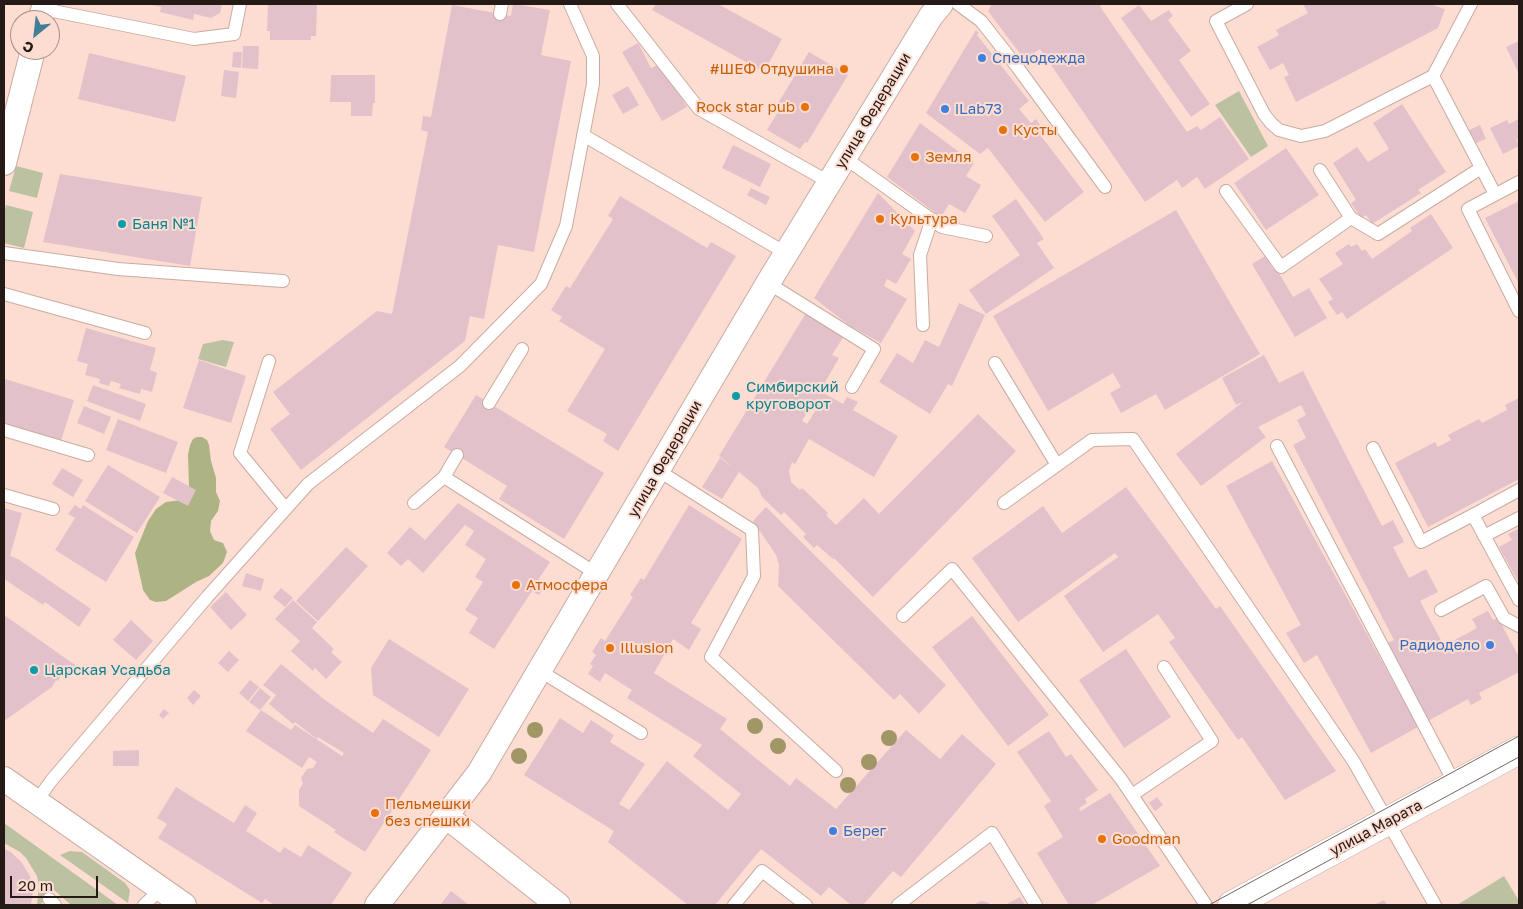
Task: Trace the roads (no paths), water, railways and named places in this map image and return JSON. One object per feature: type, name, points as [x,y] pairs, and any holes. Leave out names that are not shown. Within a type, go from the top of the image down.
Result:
[{"type":"street","name":"улица Федерации","points":[[377,905],[479,773],[786,253],[931,16],[941,4]]},
{"type":"street","points":[[4,163],[7,140],[30,60]]},
{"type":"street","name":"улица Марата","points":[[1232,905],[1519,750]]},
{"type":"street","points":[[4,779],[184,905]]},
{"type":"street","points":[[446,816],[558,905]]},
{"type":"lane","points":[[60,14],[194,39],[234,34],[240,4]]},
{"type":"lane","points":[[36,802],[208,596],[308,484],[460,366],[541,284],[566,226],[593,84],[593,56],[570,4]]},
{"type":"lane","points":[[617,4],[699,109],[830,182]]},
{"type":"lane","points":[[958,4],[981,22],[1018,68],[1105,187]]},
{"type":"lane","points":[[1247,4],[1216,21],[1264,114],[1279,130],[1301,136],[1325,131],[1433,76],[1471,4]]},
{"type":"lane","points":[[1433,76],[1494,194]]},
{"type":"lane","points":[[583,135],[786,253]]},
{"type":"lane","points":[[845,158],[942,227],[986,236]]},
{"type":"lane","points":[[1320,170],[1351,218],[1378,234],[1481,168]]},
{"type":"lane","points":[[1519,182],[1494,194],[1468,210],[1519,312]]},
{"type":"lane","points":[[1226,191],[1282,266],[1351,218]]},
{"type":"lane","points":[[923,325],[920,255],[932,219]]},
{"type":"lane","points":[[4,253],[118,269],[283,282]]},
{"type":"lane","points":[[768,283],[874,348],[852,387]]},
{"type":"lane","points":[[4,294],[145,333]]},
{"type":"lane","points":[[489,403],[522,349]]},
{"type":"lane","points":[[269,361],[240,452],[286,509]]},
{"type":"lane","points":[[995,363],[1057,465]]},
{"type":"lane","points":[[4,430],[88,455]]},
{"type":"lane","points":[[1004,502],[1092,440],[1133,439],[1354,762],[1435,905]]},
{"type":"lane","points":[[1278,446],[1455,784]]},
{"type":"lane","points":[[1373,448],[1421,542],[1519,490]]},
{"type":"lane","points":[[414,503],[444,477],[457,455]]},
{"type":"lane","points":[[659,471],[752,530],[754,576],[711,657],[836,771]]},
{"type":"lane","points":[[444,477],[597,574]]},
{"type":"lane","points":[[4,495],[53,509]]},
{"type":"lane","points":[[1473,514],[1519,600]]},
{"type":"lane","points":[[1484,536],[1519,518]]},
{"type":"lane","points":[[903,616],[952,569],[1114,771],[1206,905]]},
{"type":"lane","points":[[1441,610],[1486,586],[1504,618],[1519,626]]},
{"type":"lane","points":[[1132,795],[1212,741],[1164,667]]},
{"type":"lane","points":[[540,671],[641,733]]},
{"type":"lane","points":[[898,905],[992,833],[1036,905]]},
{"type":"lane","points":[[734,905],[762,871],[806,905]]},
{"type":"lane","points":[[144,905],[161,889]]},
{"type":"tram line","points":[[1209,905],[1519,736]]},
{"type":"tram line","points":[[1247,905],[1519,757]]},
{"type":"place","name":"Спецодежда","points":[[982,58]]},
{"type":"place","name":"#ШЕФ Отдушина","points":[[844,69]]},
{"type":"place","name":"Rock star pub","points":[[805,107]]},
{"type":"place","name":"iLab73","points":[[945,109]]},
{"type":"place","name":"Кусты","points":[[1003,130]]},
{"type":"place","name":"Земля","points":[[915,157]]},
{"type":"place","name":"Культура","points":[[880,219]]},
{"type":"place","name":"Баня №1","points":[[122,224]]},
{"type":"place","name":"Симбирский круговорот","points":[[736,396]]},
{"type":"place","name":"Атмосфера","points":[[516,585]]},
{"type":"place","name":"Радиодело","points":[[1490,645]]},
{"type":"place","name":"Illusion","points":[[610,648]]},
{"type":"place","name":"Царская Усадьба","points":[[34,670]]},
{"type":"place","name":"Пельмешки без спешки","points":[[375,813]]},
{"type":"place","name":"Берег","points":[[833,831]]},
{"type":"place","name":"Goodman","points":[[1102,839]]}]
